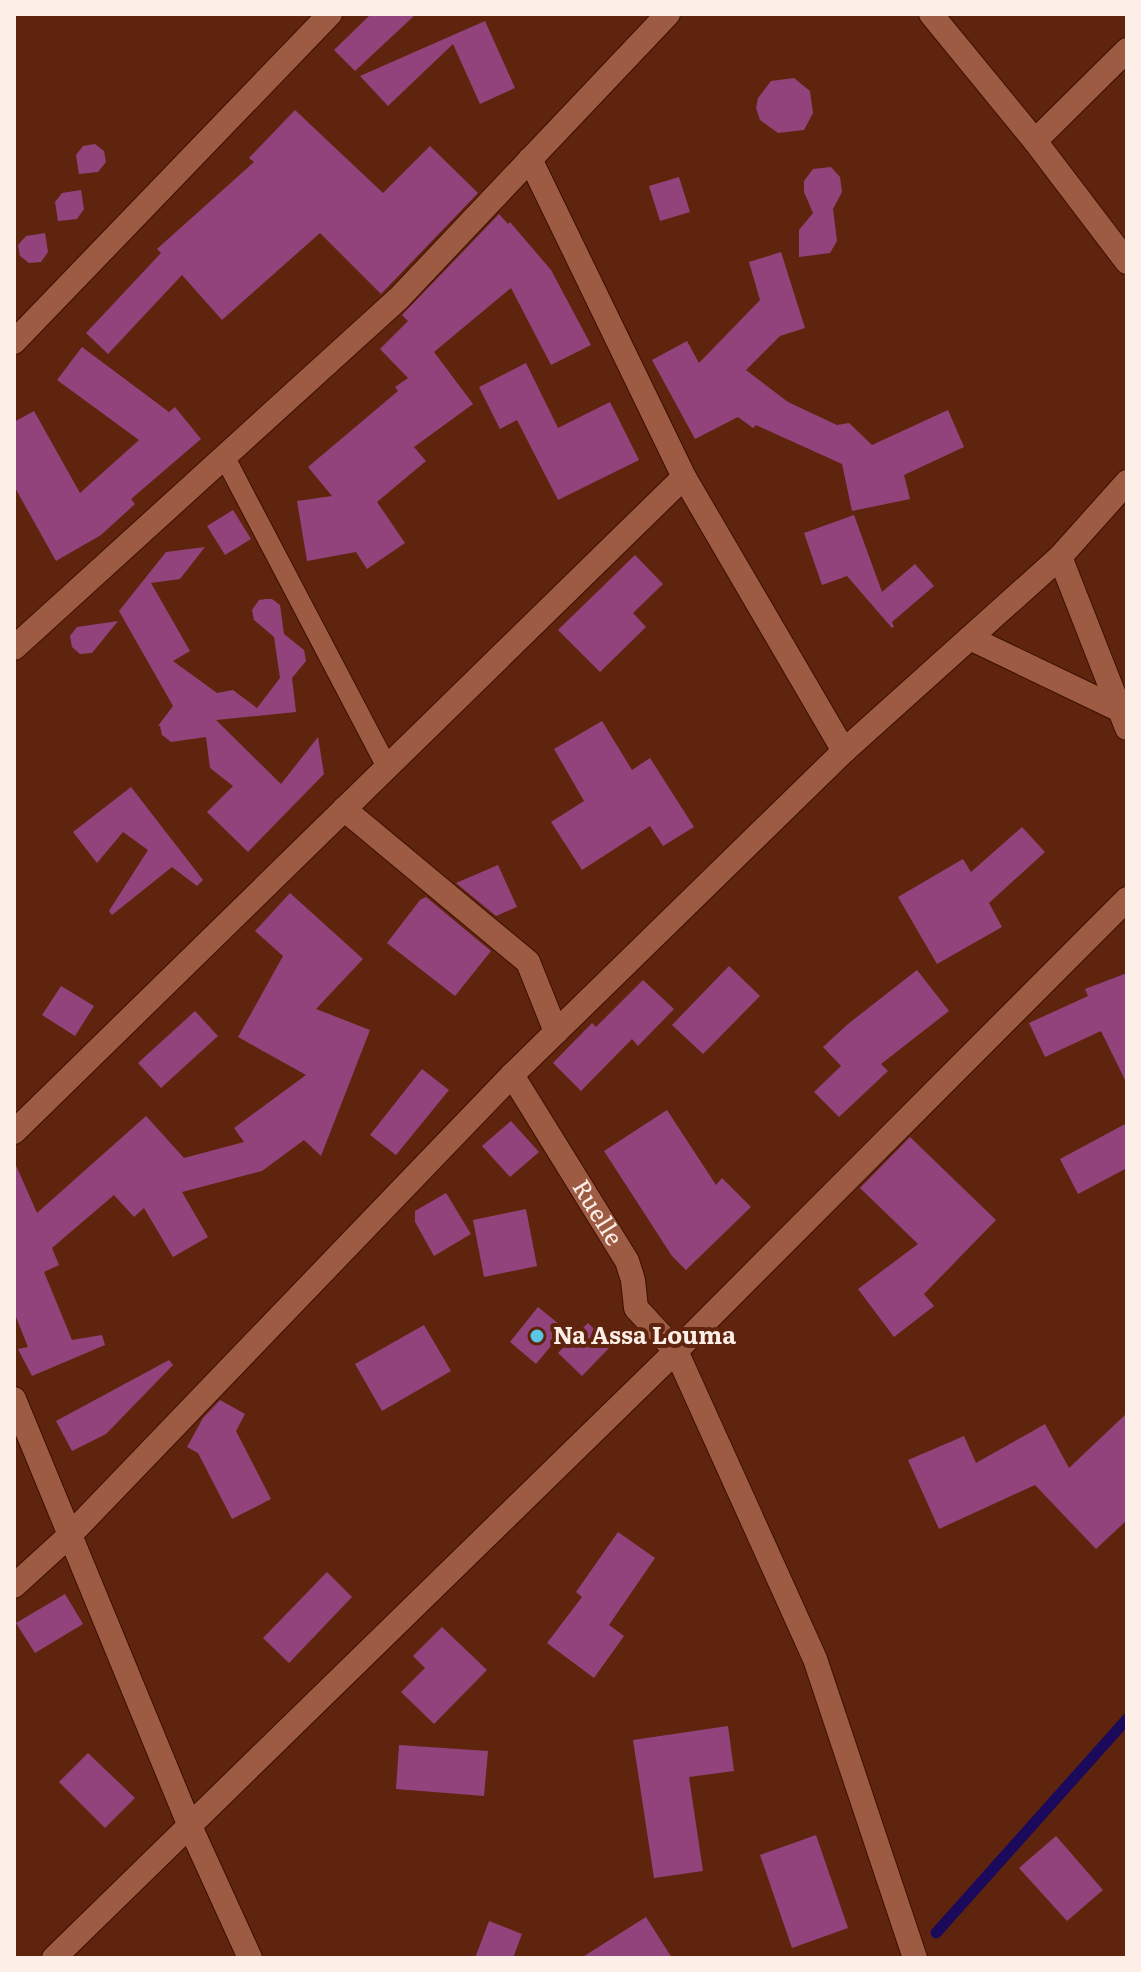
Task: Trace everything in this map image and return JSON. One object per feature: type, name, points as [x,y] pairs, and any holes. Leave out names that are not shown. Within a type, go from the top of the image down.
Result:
[{"type":"street","points":[[14,342],[330,14]]},
{"type":"street","points":[[14,648],[399,298],[668,14]]},
{"type":"street","points":[[931,14],[1035,141],[1127,262]]},
{"type":"street","points":[[1035,141],[1127,50]]},
{"type":"street","points":[[530,159],[684,477],[844,751]]},
{"type":"street","points":[[14,1132],[684,477]]},
{"type":"street","points":[[14,1586],[70,1535],[512,1075],[844,751],[1060,557],[1127,482]]},
{"type":"street","points":[[1060,557],[1124,719]]},
{"type":"street","points":[[970,638],[1124,719]]},
{"type":"street","points":[[344,809],[528,962],[556,1032]]},
{"type":"street","points":[[54,1958],[676,1351],[1127,899]]},
{"type":"street","name":"Ruelle","points":[[512,1075],[627,1261],[636,1308],[676,1351],[815,1659],[915,1958]]},
{"type":"street","points":[[14,1399],[189,1824],[250,1958]]},
{"type":"lane","points":[[224,456],[387,767]]},
{"type":"building","points":[[371,14],[416,14],[355,71],[334,50]]},
{"type":"building","points":[[485,21],[515,88],[480,104],[453,44],[388,106],[360,76]]},
{"type":"building","points":[[794,78],[810,91],[813,113],[804,130],[778,133],[760,120],[756,108],[758,98],[771,81]]},
{"type":"building","points":[[295,110],[383,193],[430,146],[478,193],[381,294],[320,233],[222,320],[182,275],[108,354],[86,333],[161,253],[157,249],[254,162],[249,158]]},
{"type":"building","points":[[95,144],[104,151],[106,162],[98,172],[79,174],[76,155],[83,146]]},
{"type":"building","points":[[831,167],[840,177],[842,192],[833,209],[837,241],[830,253],[799,257],[799,230],[813,213],[804,192],[804,181],[813,169]]},
{"type":"building","points":[[679,177],[690,212],[660,221],[649,186]]},
{"type":"building","points":[[81,190],[84,209],[77,219],[58,221],[55,202],[62,193]]},
{"type":"building","points":[[499,214],[508,224],[510,222],[551,270],[591,345],[551,365],[511,288],[434,352],[473,404],[414,447],[426,461],[377,502],[405,543],[367,569],[356,552],[307,561],[297,501],[332,496],[308,467],[398,391],[395,387],[408,378],[380,349],[408,321],[402,315]]},
{"type":"building","points":[[45,233],[48,252],[41,262],[29,263],[20,256],[18,245],[26,236]]},
{"type":"building","points":[[781,252],[805,328],[780,336],[746,370],[788,402],[837,425],[849,423],[872,445],[948,410],[964,447],[904,475],[910,499],[852,511],[842,464],[756,425],[753,428],[738,417],[695,439],[652,360],[687,341],[699,363],[760,300],[749,262]]},
{"type":"building","points":[[82,347],[169,412],[175,407],[201,439],[131,499],[135,504],[101,535],[56,561],[14,486],[14,422],[34,411],[80,493],[139,440],[57,380]]},
{"type":"building","points":[[526,363],[558,428],[610,402],[639,460],[558,500],[517,420],[500,429],[479,387]]},
{"type":"building","points":[[233,510],[251,539],[225,555],[207,526]]},
{"type":"building","points":[[854,515],[882,592],[915,564],[934,586],[892,622],[892,628],[847,576],[822,585],[804,533]]},
{"type":"building","points":[[205,547],[180,579],[151,583],[190,651],[173,661],[217,693],[233,690],[257,708],[280,678],[274,637],[254,620],[252,610],[259,600],[272,599],[280,605],[284,634],[304,650],[306,661],[292,678],[296,712],[216,720],[281,784],[318,737],[324,774],[248,852],[207,812],[233,786],[210,768],[206,737],[171,742],[162,735],[158,726],[173,706],[119,611],[166,552]]},
{"type":"building","points":[[635,555],[663,584],[633,613],[646,627],[600,672],[558,630]]},
{"type":"building","points":[[118,621],[92,653],[80,654],[72,647],[70,636],[77,627]]},
{"type":"building","points":[[602,721],[632,770],[650,758],[694,827],[663,846],[650,826],[582,870],[551,822],[584,801],[554,749]]},
{"type":"building","points":[[131,787],[203,880],[197,886],[172,867],[112,915],[109,911],[148,850],[123,832],[97,863],[73,832]]},
{"type":"building","points":[[1022,827],[1045,852],[989,903],[1002,927],[937,964],[898,897],[963,859],[971,872]]},
{"type":"building","points":[[498,865],[517,907],[496,916],[456,883]]},
{"type":"building","points":[[290,893],[363,959],[316,1009],[370,1030],[321,1156],[304,1140],[262,1171],[182,1192],[208,1237],[173,1257],[144,1208],[134,1217],[114,1195],[52,1248],[59,1265],[44,1272],[72,1340],[102,1335],[105,1345],[32,1376],[18,1349],[28,1347],[14,1312],[14,1161],[37,1213],[146,1116],[184,1158],[244,1142],[234,1128],[306,1075],[238,1037],[283,956],[255,931]]},
{"type":"building","points":[[426,897],[491,951],[455,996],[387,943],[420,900]]},
{"type":"building","points":[[729,966],[760,996],[703,1054],[672,1025]]},
{"type":"building","points":[[917,970],[949,1011],[881,1064],[888,1071],[839,1117],[814,1092],[841,1066],[823,1047]]},
{"type":"building","points":[[1127,973],[1127,1084],[1101,1031],[1045,1057],[1029,1023],[1088,996],[1085,989]]},
{"type":"building","points":[[643,980],[674,1009],[638,1046],[632,1039],[581,1091],[553,1063],[592,1023],[596,1027]]},
{"type":"building","points":[[61,986],[94,1006],[75,1036],[42,1015]]},
{"type":"building","points":[[195,1011],[218,1036],[161,1088],[138,1063]]},
{"type":"building","points":[[422,1069],[449,1090],[396,1155],[370,1135]]},
{"type":"building","points":[[667,1110],[716,1185],[722,1178],[751,1207],[686,1270],[672,1256],[604,1151]]},
{"type":"building","points":[[511,1121],[539,1152],[510,1177],[482,1146]]},
{"type":"building","points":[[1127,1123],[1127,1168],[1078,1194],[1060,1159]]},
{"type":"building","points":[[910,1137],[996,1220],[924,1294],[934,1306],[894,1337],[858,1289],[918,1244],[860,1188]]},
{"type":"building","points":[[446,1193],[471,1234],[434,1256],[415,1222],[415,1211]]},
{"type":"building","points":[[526,1209],[537,1266],[484,1277],[473,1220]]},
{"type":"building","name":"Na Assa Louma","points":[[538,1307],[565,1329],[536,1364],[510,1342]]},
{"type":"building","points":[[588,1323],[611,1346],[582,1376],[558,1353]]},
{"type":"building","points":[[424,1325],[451,1371],[382,1411],[355,1364]]},
{"type":"building","points":[[169,1360],[173,1365],[106,1434],[72,1451],[56,1421]]},
{"type":"building","points":[[220,1400],[245,1414],[236,1431],[271,1499],[232,1519],[198,1453],[187,1447],[203,1418]]},
{"type":"building","points":[[1127,1413],[1127,1520],[1096,1549],[1035,1485],[939,1529],[908,1460],[964,1436],[976,1463],[1045,1424],[1069,1468]]},
{"type":"building","points":[[618,1532],[655,1558],[609,1625],[624,1636],[594,1678],[547,1643],[582,1597],[576,1592]]},
{"type":"building","points":[[327,1572],[352,1597],[289,1663],[263,1638]]},
{"type":"building","points":[[65,1594],[83,1624],[35,1653],[16,1623]]},
{"type":"building","points":[[442,1627],[487,1670],[434,1724],[401,1692],[425,1668],[413,1656]]},
{"type":"building","points":[[728,1726],[734,1771],[689,1777],[703,1871],[654,1878],[633,1740]]},
{"type":"building","points":[[399,1745],[488,1751],[484,1796],[396,1789]]},
{"type":"building","points":[[88,1753],[135,1798],[105,1828],[59,1782]]},
{"type":"building","points":[[816,1835],[848,1928],[792,1948],[760,1855]]},
{"type":"building","points":[[1056,1836],[1103,1890],[1067,1921],[1019,1868]]},
{"type":"building","points":[[646,1917],[672,1958],[581,1958]]},
{"type":"building","points":[[489,1921],[522,1934],[513,1958],[475,1958]]},
{"type":"waterway","points":[[936,1933],[1127,1719]]},
{"type":"place","name":"Na Assa Louma","points":[[537,1336]]}]
